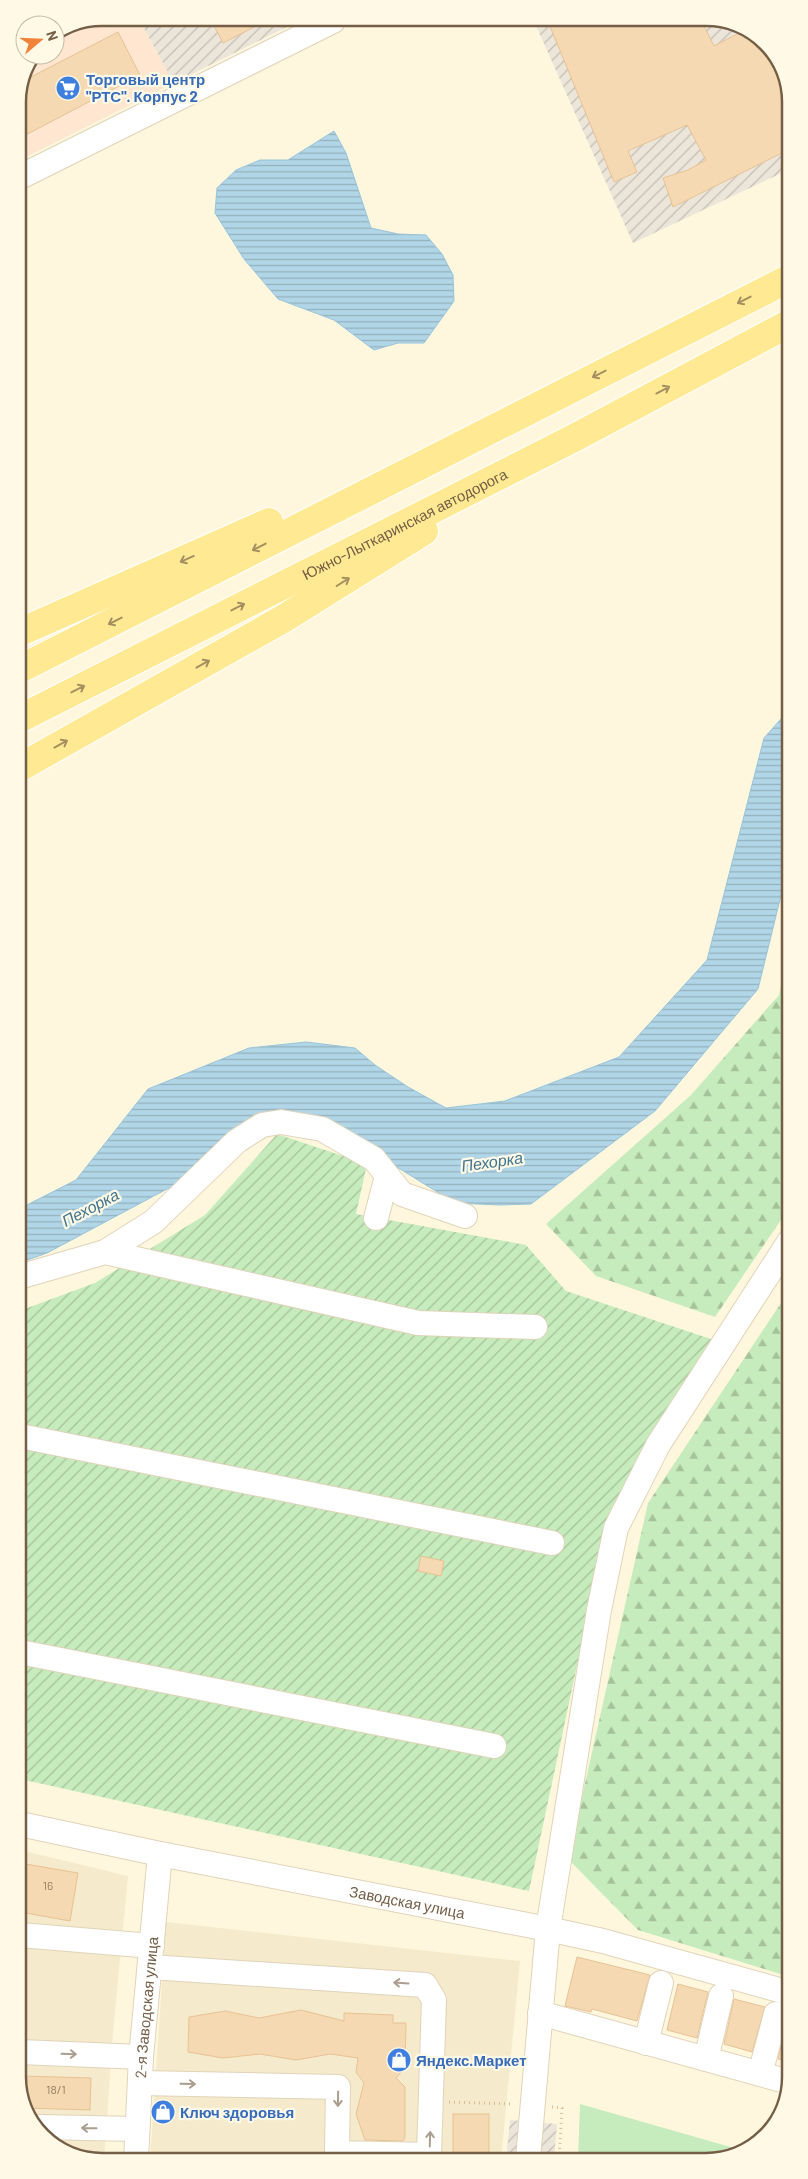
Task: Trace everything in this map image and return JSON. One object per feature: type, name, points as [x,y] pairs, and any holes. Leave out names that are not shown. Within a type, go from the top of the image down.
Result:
[{"type":"main road","points":[[26,666],[782,281]]},
{"type":"main road","name":"Южно-Лыткаринская автодорога","points":[[26,715],[574,438],[782,327]]},
{"type":"main road","points":[[26,629],[552,397]]},
{"type":"main road","points":[[26,764],[283,619],[574,438]]},
{"type":"street","points":[[26,174],[323,26]]},
{"type":"street","points":[[26,1275],[105,1252],[153,1222],[237,1141],[262,1125],[281,1122],[322,1129],[374,1159],[402,1194],[465,1216]]},
{"type":"street","points":[[376,1218],[388,1176]]},
{"type":"street","points":[[105,1252],[418,1323],[535,1327]]},
{"type":"street","points":[[528,2153],[548,1928],[599,1610],[616,1528],[658,1446],[782,1253]]},
{"type":"street","points":[[26,1437],[552,1544]]},
{"type":"street","points":[[26,1653],[494,1746]]},
{"type":"street","name":"Заводская улица","points":[[26,1825],[160,1854],[548,1928],[603,1941],[782,1991]]},
{"type":"street","name":"2-я Заводская улица","points":[[136,2153],[140,2057],[160,1854]]},
{"type":"street","points":[[26,1936],[151,1956],[426,1985],[434,2000],[429,2153]]},
{"type":"street","points":[[646,2042],[661,1983]]},
{"type":"street","points":[[706,2059],[721,1996]]},
{"type":"street","points":[[540,2013],[782,2080]]},
{"type":"street","points":[[760,2074],[776,2014]]},
{"type":"street","points":[[26,2052],[140,2057]]},
{"type":"street","points":[[140,2083],[338,2087],[337,2153]]},
{"type":"street","points":[[46,2127],[137,2129]]},
{"type":"path","points":[[431,2101],[562,2108],[559,2153]]},
{"type":"shaded area","points":[[102,26],[143,26],[174,83],[26,157],[26,97],[32,73],[36,65],[65,65],[65,36],[73,32]]},
{"type":"shaded area","points":[[143,26],[289,26],[174,83]]},
{"type":"shaded area","points":[[536,26],[711,26],[744,36],[763,52],[776,73],[782,102],[782,173],[633,243]]},
{"type":"shaded area","points":[[26,1851],[128,1876],[113,2032],[105,2153],[97,2153],[73,2147],[52,2134],[36,2115],[29,2097],[26,2077]]},
{"type":"shaded area","points":[[166,1922],[520,1961],[502,2153],[151,2153]]},
{"type":"shaded area","points":[[510,2120],[557,2124],[555,2153],[507,2153]]},
{"type":"green space","points":[[782,981],[782,1218],[715,1317],[596,1276],[546,1224],[691,1095],[779,995]]},
{"type":"green space","points":[[277,1134],[367,1164],[356,1214],[526,1245],[566,1291],[717,1341],[606,1529],[529,1891],[26,1780],[26,1308],[95,1283],[205,1215]]},
{"type":"green space","points":[[782,1302],[782,1975],[638,1930],[568,1859],[648,1503]]},
{"type":"green space","points":[[580,2104],[733,2148],[706,2153],[578,2153]]},
{"type":"water","points":[[334,131],[346,153],[371,228],[398,234],[426,235],[442,254],[453,275],[454,301],[424,343],[398,343],[374,350],[334,320],[278,299],[244,259],[215,213],[217,188],[236,170],[260,160],[288,160]]},
{"type":"water","name":"Пехорка","points":[[782,718],[782,891],[758,989],[655,1111],[531,1204],[455,1203],[384,1159],[274,1112],[197,1173],[47,1253],[26,1260],[26,1205],[76,1180],[148,1089],[249,1048],[306,1042],[355,1048],[375,1065],[408,1087],[446,1108],[505,1101],[619,1057],[707,960],[764,738]]},
{"type":"building","points":[[214,26],[256,26],[223,43]]},
{"type":"building","points":[[550,26],[704,26],[714,46],[738,33],[763,52],[776,73],[781,92],[782,153],[673,207],[663,178],[688,170],[706,160],[687,125],[628,151],[637,172],[614,182]]},
{"type":"building","name":"Торговый центр \"РТС\". Корпус 2","points":[[118,32],[140,75],[26,135],[26,97],[31,77],[54,65],[65,65],[65,59]]},
{"type":"building","points":[[421,1556],[444,1561],[441,1576],[418,1571]]},
{"type":"building","points":[[26,1864],[78,1873],[70,1921],[26,1913]]},
{"type":"building","points":[[577,1957],[650,1975],[637,2021],[592,2009],[591,2012],[565,2006]]},
{"type":"building","points":[[678,1984],[708,1992],[697,2038],[667,2030]]},
{"type":"building","points":[[734,1999],[765,2007],[752,2052],[724,2044]]},
{"type":"building","points":[[301,2010],[344,2021],[344,2013],[393,2015],[393,2023],[406,2023],[405,2068],[396,2078],[405,2087],[405,2137],[403,2141],[365,2140],[356,2114],[364,2083],[356,2072],[358,2058],[330,2054],[296,2060],[260,2054],[223,2058],[188,2052],[189,2017],[225,2011],[259,2018]]},
{"type":"building","points":[[782,2042],[782,2060],[778,2059]]},
{"type":"building","points":[[26,2076],[91,2078],[90,2110],[33,2108],[29,2097]]},
{"type":"building","points":[[453,2114],[489,2114],[489,2153],[453,2153]]},
{"type":"place","name":"Торговый центр \"РТС\". Корпус 2","points":[[68,88]]},
{"type":"place","name":"Яндекс.Маркет","points":[[399,2060]]},
{"type":"place","name":"Ключ здоровья","points":[[163,2112]]}]
